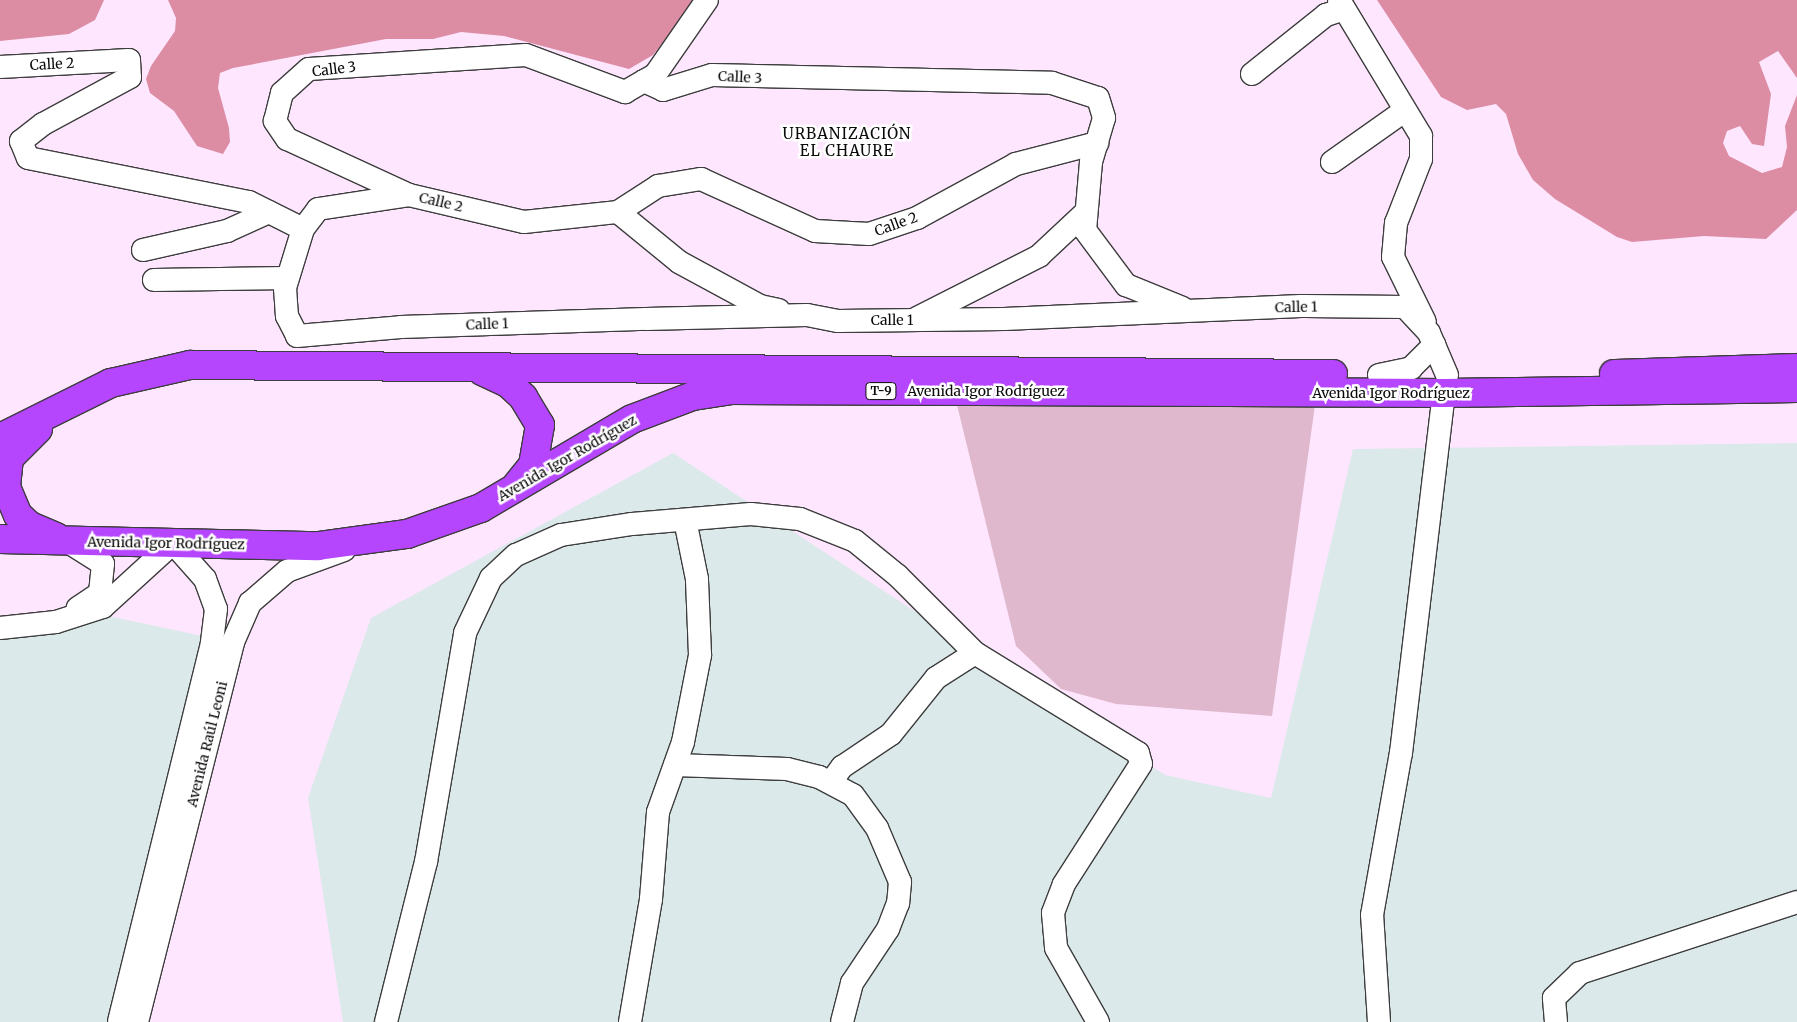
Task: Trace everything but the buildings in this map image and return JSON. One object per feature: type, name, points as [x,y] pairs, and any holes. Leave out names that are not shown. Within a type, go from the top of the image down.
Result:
[{"type":"highway","name":"Avenida Igor Rodríguez","points":[[0,438],[93,391],[142,372],[190,364],[478,369],[697,366],[1379,375],[1446,384],[1797,368]]},
{"type":"highway","name":"T-9","points":[[478,369],[508,383],[523,397],[540,425],[533,464],[514,489]]},
{"type":"highway","name":"Avenida Igor Rodríguez","points":[[0,539],[318,546],[371,541],[440,525],[514,489],[632,419],[693,396],[731,390],[1446,384],[1797,388]]},
{"type":"highway","name":"T-9","points":[[65,540],[30,526],[18,515],[6,487],[9,458],[23,440],[93,391]]},
{"type":"street","points":[[644,81],[655,75],[707,0]]},
{"type":"street","points":[[1252,74],[1341,4],[1404,111],[1421,136],[1423,147],[1396,223],[1393,257],[1431,339],[1411,368],[1379,375]]},
{"type":"street","name":"Calle 3","points":[[409,195],[287,139],[275,121],[282,93],[309,69],[526,55],[625,92],[644,81],[663,90],[712,75],[1042,82],[1098,98],[1104,118],[1097,143]]},
{"type":"street","name":"Calle 2","points":[[0,67],[129,60],[130,77],[43,124],[21,141],[28,158],[249,202],[303,230],[318,209],[409,195],[524,222],[618,212],[658,186],[701,179],[815,232],[868,234],[917,218],[1016,164],[1097,143]]},
{"type":"street","points":[[1332,162],[1404,111]]},
{"type":"street","points":[[1097,143],[1084,230],[1126,285],[1191,311]]},
{"type":"street","points":[[143,250],[227,231],[269,212]]},
{"type":"street","points":[[618,212],[679,262],[760,306],[807,315]]},
{"type":"street","points":[[912,320],[1039,256],[1086,212]]},
{"type":"street","points":[[154,280],[287,278],[303,230]]},
{"type":"street","name":"Calle 1","points":[[287,278],[287,316],[298,336],[402,327],[807,315],[838,321],[1405,307],[1431,339],[1446,384]]},
{"type":"street","points":[[1373,1020],[1372,915],[1401,753],[1446,384]]},
{"type":"street","points":[[386,1022],[426,862],[464,640],[483,590],[501,566],[546,540],[632,524],[768,515],[838,531],[885,563],[975,653],[1073,716],[1128,745],[1140,758],[1142,764],[1059,894],[1053,913],[1056,948],[1098,1022]]},
{"type":"street","points":[[630,1022],[651,899],[655,832],[675,765],[700,655],[697,579],[685,520]]},
{"type":"street","points":[[56,622],[100,592],[104,576],[103,564],[65,540]]},
{"type":"street","name":"Avenida Raúl Leoni","points":[[137,1022],[233,642],[250,603],[287,571],[371,541]]},
{"type":"street","points":[[0,628],[56,622],[103,607],[173,542]]},
{"type":"street","name":"Avenida Raúl Leoni","points":[[119,1022],[212,643],[216,609],[205,579],[173,542]]},
{"type":"street","points":[[831,782],[842,767],[891,734],[936,678],[975,653]]},
{"type":"street","points":[[675,765],[786,769],[831,782],[866,811],[887,845],[900,882],[896,912],[852,983],[842,1022]]},
{"type":"street","points":[[1556,1022],[1554,998],[1580,973],[1797,902]]},
{"type":"shaded area","points":[[0,0],[104,0],[95,20],[69,34],[0,41]]},
{"type":"shaded area","points":[[168,0],[697,0],[653,55],[629,69],[504,36],[461,32],[433,39],[386,39],[233,68],[220,73],[218,88],[229,128],[230,142],[223,154],[197,146],[174,111],[150,93],[146,79],[151,66],[175,31],[176,18]]},
{"type":"shaded area","points":[[1377,0],[1797,0],[1797,78],[1778,51],[1759,62],[1771,94],[1764,146],[1752,144],[1740,126],[1727,131],[1723,143],[1729,156],[1762,173],[1782,167],[1787,147],[1785,126],[1797,95],[1797,210],[1766,239],[1704,236],[1632,242],[1617,237],[1555,199],[1533,180],[1518,154],[1506,114],[1496,104],[1467,110],[1441,97]]},
{"type":"shaded area","points":[[957,405],[1315,405],[1272,716],[1116,704],[1061,689],[1016,646]]},
{"type":"shaded area","points":[[1797,443],[1797,1022],[343,1022],[308,798],[371,618],[673,453],[1165,775],[1271,798],[1353,449]]},
{"type":"shaded area","points":[[99,614],[212,638],[110,1022],[0,1022],[0,627]]},
{"type":"district","name":"URBANIZACIÓN EL CHAURE","points":[[847,142]]}]
